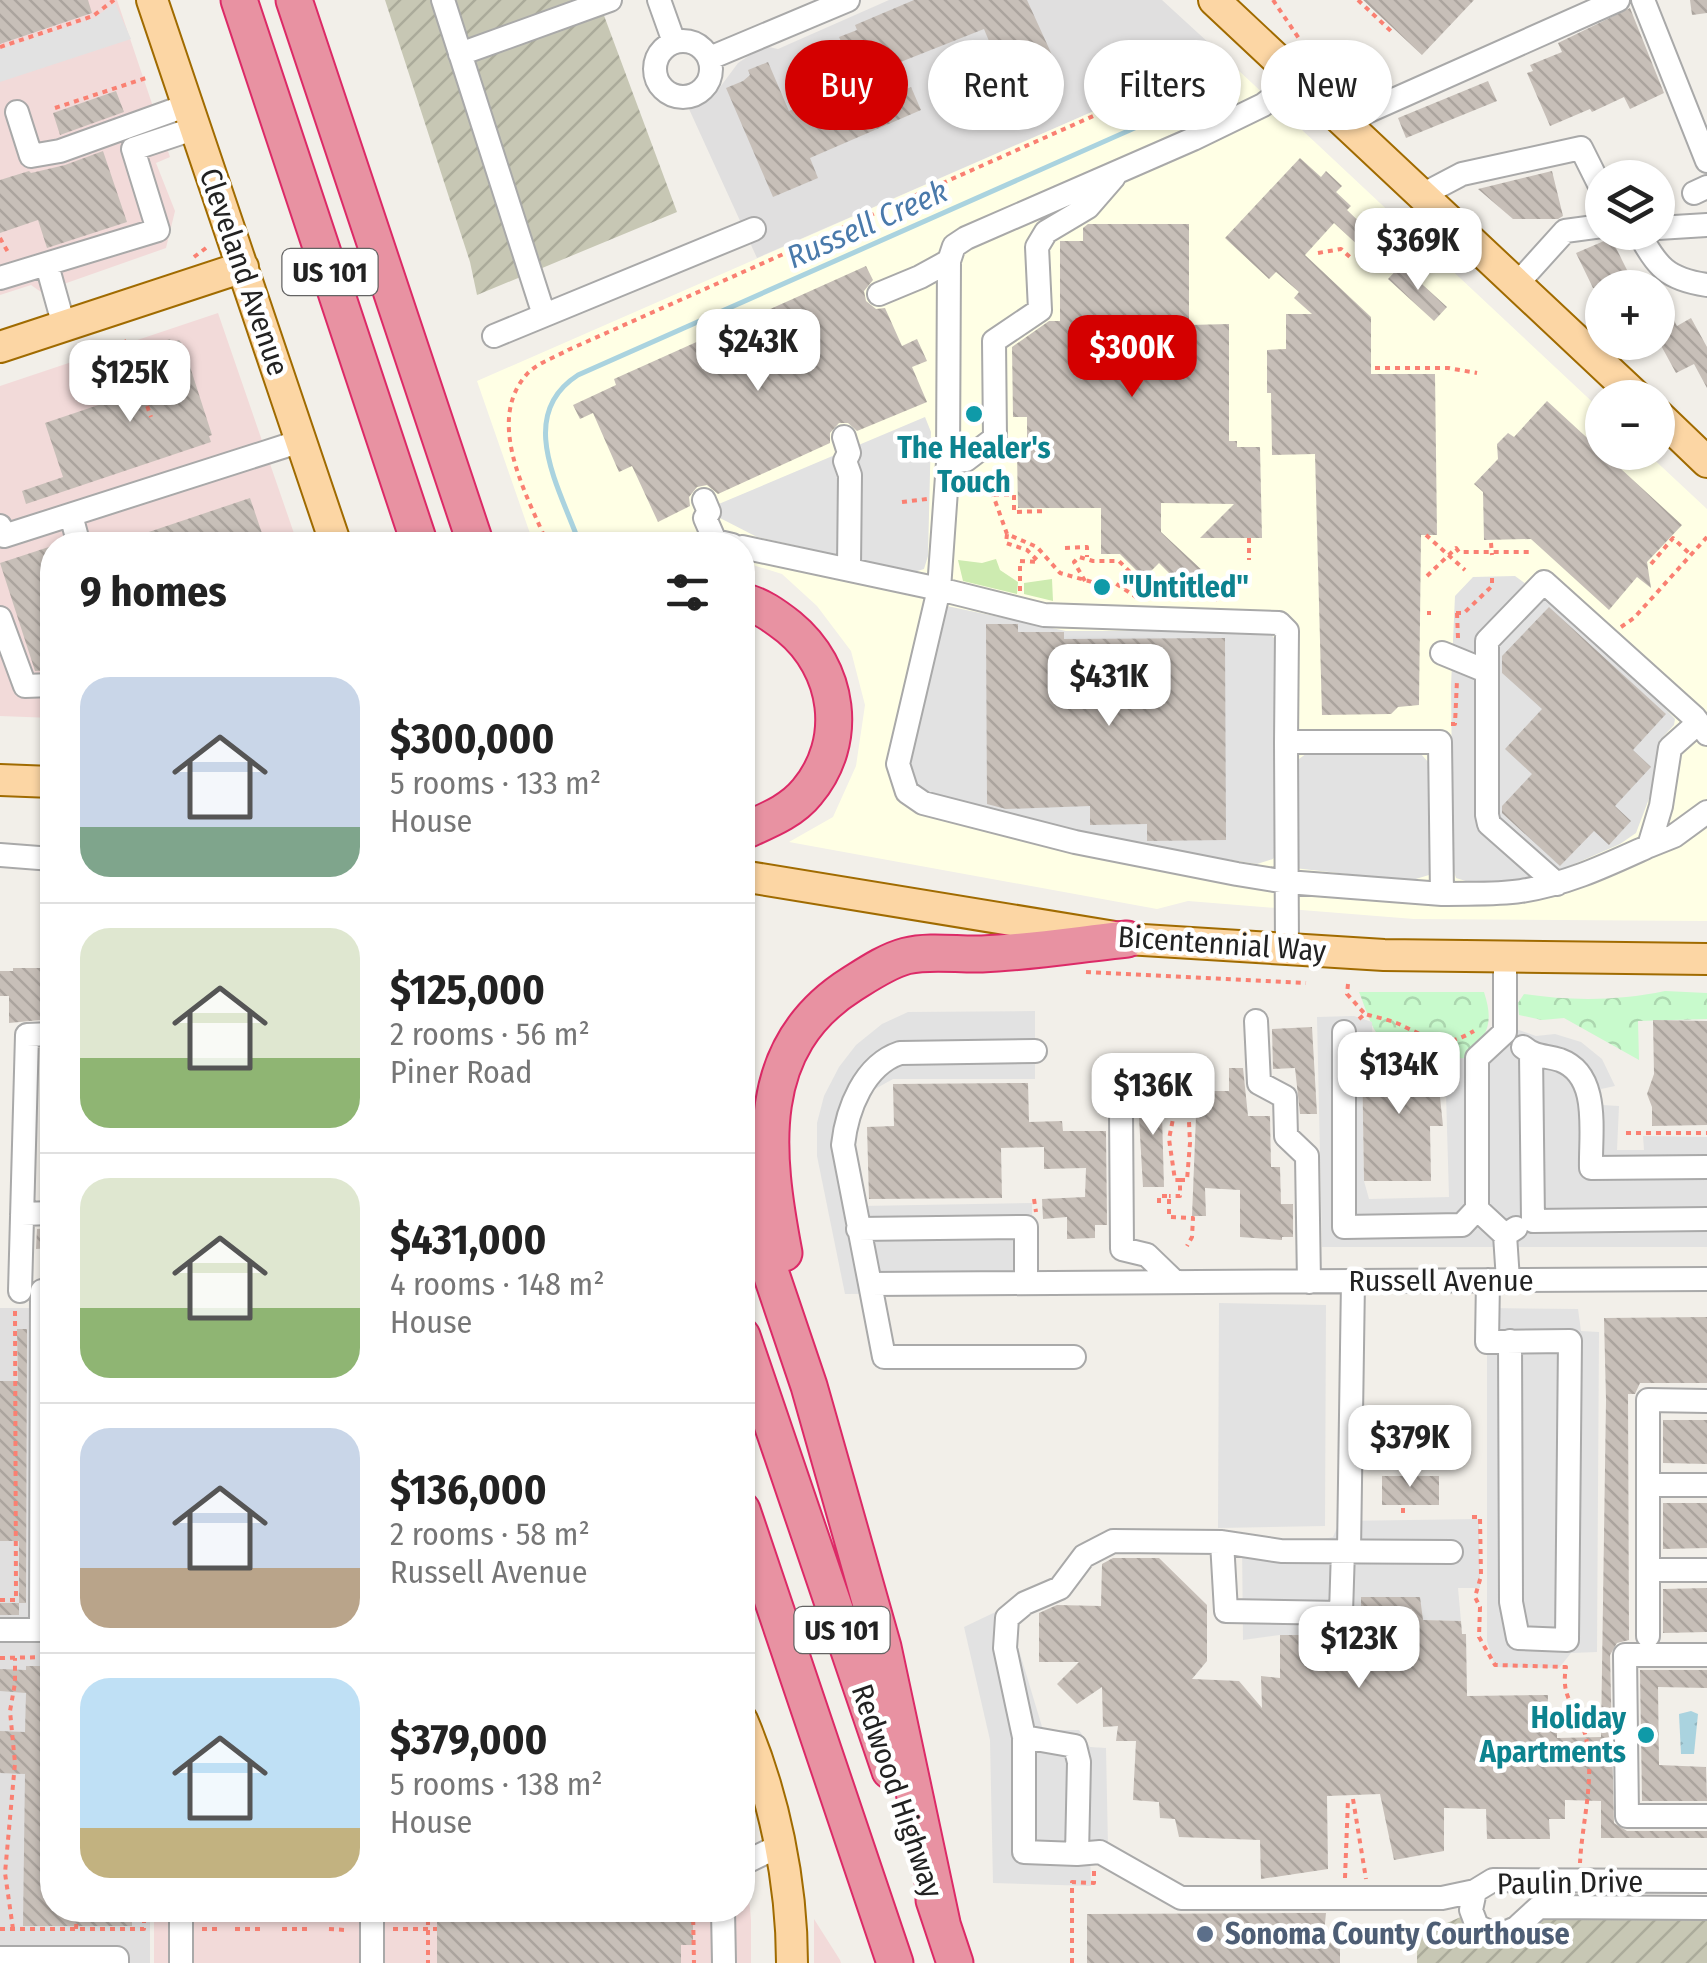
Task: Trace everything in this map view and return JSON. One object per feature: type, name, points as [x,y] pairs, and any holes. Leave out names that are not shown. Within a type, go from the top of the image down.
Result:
[{"type":"highway","name":"US 101","points":[[239,0],[416,532]]},
{"type":"highway","name":"US 101","points":[[298,9],[472,532]]},
{"type":"highway","points":[[755,607],[800,636],[819,661],[831,686],[833,711],[833,740],[823,769],[806,793],[782,814],[755,826]]},
{"type":"highway","points":[[809,1386],[769,1161],[775,1088],[800,1035],[819,1010],[840,992],[868,973],[905,956],[982,954],[1127,939]]},
{"type":"highway","points":[[755,1226],[809,1386],[883,1648],[942,1923]]},
{"type":"highway","name":"Redwood Highway","points":[[755,1374],[955,1963]]},
{"type":"highway","name":"Redwood Highway","points":[[755,1549],[895,1963]]},
{"type":"highway","points":[[755,1585],[841,1806]]},
{"type":"main road","name":"Cleveland Avenue","points":[[152,0],[332,532]]},
{"type":"main road","points":[[1214,0],[1261,44]]},
{"type":"main road","points":[[1353,130],[1619,380]]},
{"type":"main road","points":[[0,347],[243,267]]},
{"type":"main road","points":[[1675,429],[1704,452]]},
{"type":"main road","points":[[0,780],[40,782]]},
{"type":"main road","name":"Bicentennial Way","points":[[755,878],[1127,939],[1286,950],[1707,959]]},
{"type":"main road","points":[[755,1760],[767,1791],[779,1846],[792,1963]]},
{"type":"street","points":[[443,0],[544,315]]},
{"type":"street","points":[[460,54],[610,0]]},
{"type":"street","points":[[660,0],[674,42]]},
{"type":"street","points":[[710,58],[848,0]]},
{"type":"street","points":[[1392,101],[1618,0]]},
{"type":"street","points":[[1643,0],[1707,161]]},
{"type":"street","points":[[674,42],[697,44],[710,58],[711,75],[702,90],[685,98],[660,86],[655,68],[662,50],[674,42]]},
{"type":"street","points":[[1261,107],[954,246],[949,260],[948,462],[940,589],[898,764],[907,792],[923,804],[1000,825],[1156,858],[1287,882],[1442,894],[1518,891],[1557,884],[1674,836],[1707,812]]},
{"type":"street","points":[[18,112],[31,156],[192,116]]},
{"type":"street","points":[[6,270],[47,264],[158,230],[134,149],[192,116]]},
{"type":"street","points":[[1422,194],[1462,174],[1581,148],[1587,160]]},
{"type":"street","points":[[948,462],[966,460],[995,438],[994,342],[1040,310],[1037,248],[1046,232],[1088,206],[1119,172]]},
{"type":"street","points":[[1675,227],[1707,225]]},
{"type":"street","points":[[1517,284],[1565,231],[1585,228]]},
{"type":"street","points":[[494,336],[754,229]]},
{"type":"street","points":[[1648,250],[1656,264],[1672,277],[1707,285]]},
{"type":"street","points":[[879,294],[949,260]]},
{"type":"street","points":[[47,264],[64,326]]},
{"type":"street","points":[[1,534],[301,441]]},
{"type":"street","points":[[839,447],[850,475],[849,567]]},
{"type":"street","points":[[700,508],[711,532]]},
{"type":"street","points":[[70,515],[75,532]]},
{"type":"street","points":[[755,549],[849,567],[1044,616],[1279,622],[1287,631],[1286,950]]},
{"type":"street","points":[[1557,884],[1489,824],[1484,748],[1486,641],[1544,582],[1701,720],[1670,748],[1662,806],[1649,846]]},
{"type":"street","points":[[0,618],[26,686],[40,686]]},
{"type":"street","points":[[1450,646],[1486,671]]},
{"type":"street","points":[[1286,742],[1440,742],[1442,894]]},
{"type":"street","points":[[0,856],[40,858]]},
{"type":"street","points":[[1344,1032],[1344,1227],[1462,1225],[1477,1209],[1477,1058],[1505,1032],[1504,956]]},
{"type":"street","points":[[1256,1021],[1260,1083],[1285,1096],[1286,1136],[1307,1156],[1309,1282]]},
{"type":"street","points":[[1505,1032],[1531,1054],[1576,1069],[1585,1081],[1590,1096],[1591,1168],[1707,1167]]},
{"type":"street","points":[[40,1035],[27,1036],[22,1214],[40,1608]]},
{"type":"street","points":[[1035,1051],[900,1053],[885,1058],[870,1073],[850,1113],[843,1145],[884,1358],[1074,1357]]},
{"type":"street","points":[[1531,1054],[1533,1221]]},
{"type":"street","points":[[1121,1110],[1122,1249],[1148,1255],[1175,1282]]},
{"type":"street","points":[[1477,1209],[1505,1235]]},
{"type":"street","points":[[22,1214],[40,1213]]},
{"type":"street","points":[[1505,1235],[1533,1221],[1707,1219]]},
{"type":"street","points":[[858,1229],[1026,1227],[1026,1283]]},
{"type":"street","points":[[1505,1235],[1486,1342],[1570,1340],[1568,1640],[1518,1638],[1511,1602],[1510,1342]]},
{"type":"street","name":"Russell Avenue","points":[[870,1284],[1707,1279]]},
{"type":"street","points":[[1222,1542],[1226,1611],[1341,1613],[1353,1281]]},
{"type":"street","points":[[1648,1636],[1648,1400],[1707,1400]]},
{"type":"street","points":[[1648,1485],[1707,1485]]},
{"type":"street","points":[[1451,1552],[1282,1551],[1222,1542],[1112,1541],[1084,1556],[1060,1588],[1025,1602],[1007,1618],[1005,1648],[1024,1737],[1024,1852],[1100,1852],[1181,1898],[1442,1898],[1475,1891]]},
{"type":"street","points":[[1648,1570],[1707,1570]]},
{"type":"street","points":[[0,1630],[40,1630]]},
{"type":"street","points":[[1707,1655],[1626,1655],[1626,1816],[1707,1816]]},
{"type":"street","points":[[1024,1737],[1075,1746],[1086,1853]]},
{"type":"street","points":[[755,1858],[779,1846]]},
{"type":"street","name":"Paulin Drive","points":[[1707,1881],[1493,1880],[1475,1891],[1470,1910],[1488,1933],[1498,1936],[1516,1928],[1539,1907],[1707,1908]]},
{"type":"street","points":[[181,1922],[181,1963]]},
{"type":"street","points":[[372,1963],[378,1922]]},
{"type":"street","points":[[723,1922],[724,1963]]},
{"type":"street","points":[[0,1958],[117,1958],[117,1963]]},
{"type":"path","points":[[0,47],[93,16],[114,0]]},
{"type":"path","points":[[1273,0],[1300,40]]},
{"type":"path","points":[[1358,0],[1394,34]]},
{"type":"path","points":[[55,108],[148,77]]},
{"type":"path","points":[[543,532],[515,464],[509,423],[516,393],[528,372],[568,350],[1084,120]]},
{"type":"path","points":[[0,238],[6,270]]},
{"type":"path","points":[[1318,253],[1341,249],[1351,258]]},
{"type":"path","points":[[124,340],[150,417]]},
{"type":"path","points":[[1375,368],[1448,368],[1477,373]]},
{"type":"path","points":[[989,472],[1007,534],[1006,543],[1027,550],[1039,562],[1020,562],[1020,577]]},
{"type":"path","points":[[993,495],[1014,495],[1014,512],[1047,511]]},
{"type":"path","points":[[902,502],[937,498]]},
{"type":"path","points":[[1007,534],[1036,547],[1060,573],[1085,581],[1115,583],[1146,604],[1172,576]]},
{"type":"path","points":[[1426,535],[1465,570]]},
{"type":"path","points":[[1617,630],[1634,618],[1707,537]]},
{"type":"path","points":[[1248,538],[1249,560]]},
{"type":"path","points":[[1650,564],[1673,538],[1691,554]]},
{"type":"path","points":[[1491,543],[1492,553]]},
{"type":"path","points":[[1065,548],[1086,547],[1086,557]]},
{"type":"path","points":[[1427,576],[1456,548],[1460,552],[1532,552]]},
{"type":"path","points":[[1085,581],[1074,562],[1078,557],[1119,561],[1132,574],[1124,588]]},
{"type":"path","points":[[1450,646],[1456,613],[1464,613],[1492,586],[1492,578]]},
{"type":"path","points":[[1222,604],[1210,592],[1216,586],[1224,586]]},
{"type":"path","points":[[1451,724],[1455,724],[1457,680]]},
{"type":"path","points":[[1085,972],[1306,983]]},
{"type":"path","points":[[1348,984],[1348,994],[1364,1014],[1402,1025],[1427,1040],[1454,1043],[1479,1028]]},
{"type":"path","points":[[1344,1032],[1364,1014]]},
{"type":"path","points":[[1154,1079],[1206,1080]]},
{"type":"path","points":[[1184,1080],[1190,1143],[1187,1180],[1175,1180],[1169,1139],[1184,1080]]},
{"type":"path","points":[[1626,1134],[1707,1133]]},
{"type":"path","points":[[1160,1203],[1160,1196],[1180,1196],[1180,1180]]},
{"type":"path","points":[[1169,1196],[1169,1217],[1192,1218],[1188,1246]]},
{"type":"path","points":[[1034,1199],[1036,1216]]},
{"type":"path","points":[[0,1600],[16,1600],[26,1295]]},
{"type":"path","points":[[1403,1508],[1403,1516]]},
{"type":"path","points":[[0,1658],[40,1658]]},
{"type":"path","points":[[13,1929],[5,1873],[14,1763],[10,1711],[15,1658]]},
{"type":"path","points":[[1580,1862],[1588,1782],[1585,1734]]},
{"type":"path","points":[[1344,1898],[1351,1799],[1370,1898]]},
{"type":"path","points":[[1348,1819],[1356,1817]]},
{"type":"path","points":[[1346,1853],[1362,1850]]},
{"type":"path","points":[[1072,1963],[1072,1882],[1094,1883],[1086,1853]]},
{"type":"path","points":[[76,1922],[76,1929]]},
{"type":"path","points":[[0,1929],[144,1929],[144,1922]]},
{"type":"path","points":[[389,1922],[437,1929]]},
{"type":"path","points":[[428,1922],[428,1963]]},
{"type":"path","points":[[694,1922],[694,1963]]},
{"type":"path","points":[[235,1929],[264,1929]]},
{"type":"path","points":[[282,1929],[312,1929]]},
{"type":"path","points":[[329,1929],[346,1930]]},
{"type":"shaded area","points":[[0,0],[117,0],[170,157],[156,163],[175,211],[166,248],[41,292],[31,285],[0,295]]},
{"type":"shaded area","points":[[385,0],[604,0],[599,2],[677,212],[477,295],[470,262]]},
{"type":"shaded area","points":[[889,0],[1162,0],[1206,40],[1084,40],[1084,115],[1064,124],[1064,40],[928,40],[928,130],[1050,130],[757,258],[689,109],[712,98],[738,63],[764,46],[778,49],[785,46],[785,130],[908,130],[908,40],[798,40]]},
{"type":"shaded area","points":[[115,3],[131,39],[0,82],[0,49],[94,18]]},
{"type":"shaded area","points":[[1241,73],[1261,92],[1261,130],[1302,130],[1585,395],[1585,470],[1665,470],[1707,509],[1707,921],[1414,919],[1188,901],[1157,909],[789,842],[833,817],[856,766],[865,705],[851,651],[817,606],[782,574],[755,566],[755,532],[529,532],[477,381],[1051,130],[1064,130],[1064,124],[1084,115],[1084,130],[1241,130]]},
{"type":"shaded area","points":[[218,313],[294,532],[40,532],[40,718],[0,716],[0,386]]},
{"type":"shaded area","points":[[925,417],[931,432],[928,556],[924,569],[914,572],[757,537],[755,532],[718,517],[714,506]]},
{"type":"shaded area","points":[[1515,576],[1555,605],[1675,719],[1659,741],[1653,788],[1636,833],[1563,869],[1520,880],[1472,883],[1456,878],[1453,869],[1451,686],[1455,596],[1473,577]]},
{"type":"shaded area","points":[[947,606],[1066,631],[1269,631],[1276,641],[1273,859],[1257,864],[1162,849],[929,798],[914,785],[907,767]]},
{"type":"shaded area","points":[[1401,749],[1420,753],[1430,764],[1429,875],[1409,881],[1294,868],[1294,773],[1299,759],[1310,751]]},
{"type":"shaded area","points":[[1035,1011],[1035,1079],[893,1079],[866,1094],[850,1134],[861,1206],[1032,1203],[1033,1293],[845,1294],[817,1156],[817,1123],[824,1096],[839,1067],[856,1045],[882,1024],[908,1012]]},
{"type":"shaded area","points":[[1354,1016],[1372,1022],[1373,1057],[1362,1057],[1364,1181],[1369,1199],[1449,1197],[1445,1059],[1467,1058],[1489,1033],[1519,1030],[1536,1036],[1555,1034],[1581,1042],[1602,1059],[1615,1086],[1601,1089],[1602,1105],[1619,1106],[1617,1150],[1644,1150],[1643,1136],[1707,1137],[1707,1247],[1322,1247],[1317,1017]]},
{"type":"shaded area","points":[[1219,1303],[1326,1305],[1325,1526],[1218,1528]]},
{"type":"shaded area","points":[[0,1308],[40,1308],[40,1922],[150,1922],[150,1963],[0,1963]]},
{"type":"shaded area","points":[[1487,1308],[1578,1309],[1581,1331],[1599,1332],[1597,1652],[1571,1653],[1559,1668],[1495,1667],[1487,1641]]},
{"type":"shaded area","points":[[1479,1519],[1480,1588],[1458,1588],[1461,1621],[1423,1620],[1419,1597],[1362,1597],[1361,1635],[1280,1635],[1243,1640],[1242,1542],[1315,1541],[1333,1537],[1340,1521]]},
{"type":"shaded area","points":[[1006,1607],[1043,1730],[1079,1730],[1090,1747],[1106,1748],[1108,1847],[1090,1848],[1091,1886],[993,1883],[990,1740],[964,1627]]},
{"type":"shaded area","points":[[1541,1915],[1707,1916],[1707,1963],[1417,1963],[1417,1936],[1463,1916],[1480,1937]]},
{"type":"shaded area","points":[[814,1919],[840,1960],[841,1963],[814,1963]]},
{"type":"shaded area","points":[[154,1922],[751,1922],[751,1963],[154,1963]]},
{"type":"green space","points":[[996,559],[1000,570],[1018,582],[1017,594],[963,581],[958,560],[982,563]]},
{"type":"green space","points":[[1052,579],[1053,601],[1024,594],[1024,583]]},
{"type":"green space","points":[[1665,991],[1707,993],[1707,1019],[1638,1021],[1639,1060],[1564,1018],[1542,1020],[1519,1015],[1518,1003],[1524,994],[1594,999]]},
{"type":"green space","points":[[1359,992],[1484,992],[1489,1020],[1480,1042],[1467,1058],[1416,1057],[1382,1039]]},
{"type":"water","points":[[1679,1714],[1698,1714],[1694,1754],[1681,1754]]},
{"type":"building","points":[[0,0],[88,0],[92,13],[0,44]]},
{"type":"building","points":[[914,0],[1027,0],[1045,40],[989,40],[984,29],[956,40],[928,40],[928,51],[908,59],[908,40],[840,40],[839,37],[857,30],[855,25]]},
{"type":"building","points":[[1363,0],[1474,0],[1422,55]]},
{"type":"building","points":[[1690,0],[1707,0],[1707,13],[1692,15]]},
{"type":"building","points":[[1630,8],[1664,93],[1630,109],[1624,97],[1550,126],[1527,73],[1533,71],[1530,65],[1562,52],[1558,43]]},
{"type":"building","points":[[768,62],[785,102],[785,130],[875,130],[810,158],[818,178],[773,197],[726,88],[743,81],[750,75],[748,70]]},
{"type":"building","points":[[1488,81],[1497,101],[1406,138],[1398,118]]},
{"type":"building","points":[[911,87],[921,110],[908,116],[908,88]]},
{"type":"building","points":[[116,91],[124,112],[60,135],[53,113]]},
{"type":"building","points":[[103,151],[127,222],[47,248],[38,220],[0,233],[0,180],[65,165]]},
{"type":"building","points":[[1300,158],[1321,177],[1326,171],[1342,186],[1336,192],[1351,206],[1347,210],[1373,235],[1361,248],[1334,223],[1305,255],[1371,317],[1371,374],[1435,374],[1437,535],[1421,535],[1419,705],[1398,707],[1391,714],[1322,715],[1315,454],[1272,455],[1271,393],[1267,393],[1267,350],[1286,349],[1286,314],[1312,314],[1294,298],[1299,292],[1276,272],[1269,279],[1225,238]]},
{"type":"building","points":[[1552,171],[1563,216],[1558,219],[1513,219],[1478,189]]},
{"type":"building","points":[[1088,224],[1189,224],[1189,325],[1229,324],[1229,441],[1237,441],[1237,447],[1260,447],[1262,538],[1200,538],[1234,504],[1161,503],[1161,532],[1204,572],[1186,590],[1159,563],[1144,578],[1120,554],[1101,554],[1101,508],[1018,508],[1017,453],[1027,453],[1027,417],[1013,417],[1012,347],[1049,321],[1060,321],[1060,241],[1083,241],[1083,228]]},
{"type":"building","points":[[1585,249],[1617,250],[1627,270],[1585,272],[1576,253]]},
{"type":"building","points":[[1401,265],[1447,307],[1434,321],[1388,279]]},
{"type":"building","points":[[866,266],[873,280],[864,291],[866,301],[876,309],[885,308],[902,346],[917,339],[927,361],[912,367],[927,402],[857,431],[848,423],[839,423],[830,433],[830,443],[718,494],[707,485],[697,487],[689,497],[690,506],[658,522],[632,466],[619,472],[593,413],[580,419],[573,405],[616,385],[614,379]]},
{"type":"building","points":[[1691,318],[1707,347],[1707,388],[1694,364],[1676,373],[1669,360],[1675,360],[1675,322],[1677,326]]},
{"type":"building","points":[[170,339],[183,345],[211,442],[26,504],[22,491],[63,477],[45,423],[149,388],[138,355],[144,353],[143,348]]},
{"type":"building","points":[[1547,401],[1585,436],[1585,470],[1622,470],[1682,525],[1647,562],[1651,588],[1637,577],[1609,610],[1531,539],[1484,540],[1483,492],[1474,484],[1498,459],[1497,444],[1508,433],[1514,437]]},
{"type":"building","points":[[250,498],[262,532],[149,532]]},
{"type":"building","points":[[40,550],[40,671],[35,671],[0,563]]},
{"type":"building","points":[[1549,607],[1666,714],[1633,750],[1651,767],[1615,806],[1631,821],[1609,845],[1594,831],[1560,866],[1502,813],[1502,806],[1532,774],[1505,749],[1542,709],[1502,673],[1502,656]]},
{"type":"building","points":[[986,624],[1018,624],[1018,632],[1064,632],[1064,639],[1225,638],[1226,840],[1147,841],[1147,824],[1090,825],[1090,806],[1006,809],[987,804]]},
{"type":"building","points":[[40,968],[40,1020],[9,1023],[9,996],[0,996],[0,971]]},
{"type":"building","points":[[1653,1020],[1707,1021],[1707,1125],[1652,1126],[1647,1094],[1654,1074]]},
{"type":"building","points":[[1312,1027],[1317,1114],[1300,1114],[1295,1068],[1273,1069],[1272,1029]]},
{"type":"building","points":[[1387,1045],[1413,1057],[1431,1057],[1431,1078],[1440,1097],[1443,1126],[1430,1126],[1431,1181],[1364,1181],[1362,1056],[1387,1058]]},
{"type":"building","points":[[1229,1068],[1243,1068],[1248,1116],[1270,1116],[1271,1167],[1280,1167],[1281,1204],[1293,1204],[1293,1237],[1240,1237],[1240,1190],[1205,1188],[1206,1216],[1192,1216],[1197,1091],[1229,1091]]},
{"type":"building","points":[[1028,1083],[1029,1122],[1062,1121],[1063,1131],[1106,1131],[1107,1225],[1095,1225],[1095,1238],[1067,1239],[1067,1217],[1043,1219],[1042,1199],[1085,1197],[1086,1168],[1044,1169],[1044,1147],[1001,1148],[1002,1198],[869,1199],[867,1127],[894,1126],[893,1084]]},
{"type":"building","points":[[1145,1090],[1166,1090],[1166,1115],[1162,1115],[1164,1187],[1143,1187],[1139,1118]]},
{"type":"building","points":[[37,1229],[40,1249],[36,1249]]},
{"type":"building","points":[[1707,1317],[1707,1383],[1640,1383],[1635,1394],[1628,1394],[1629,1640],[1617,1643],[1610,1655],[1614,1823],[1627,1831],[1707,1831],[1707,1838],[1601,1838],[1601,1801],[1565,1800],[1565,1819],[1549,1819],[1550,1839],[1487,1839],[1486,1809],[1444,1808],[1444,1851],[1394,1860],[1380,1794],[1327,1796],[1328,1869],[1261,1879],[1260,1840],[1179,1837],[1175,1819],[1160,1818],[1159,1802],[1133,1800],[1136,1741],[1116,1741],[1118,1726],[1103,1727],[1102,1687],[1077,1704],[1057,1684],[1079,1662],[1039,1662],[1039,1613],[1057,1605],[1101,1606],[1102,1564],[1113,1558],[1159,1558],[1207,1605],[1207,1661],[1192,1679],[1239,1681],[1262,1708],[1261,1676],[1280,1678],[1280,1635],[1361,1635],[1361,1597],[1420,1597],[1423,1620],[1461,1621],[1462,1634],[1466,1634],[1467,1696],[1548,1695],[1547,1725],[1557,1725],[1557,1738],[1601,1737],[1604,1318]]},
{"type":"building","points":[[17,1329],[27,1329],[26,1603],[19,1603],[19,1541],[0,1541],[0,1381],[18,1381]]},
{"type":"building","points":[[1663,1420],[1707,1420],[1707,1464],[1663,1463]]},
{"type":"building","points":[[1382,1476],[1439,1476],[1439,1505],[1382,1505]]},
{"type":"building","points":[[1663,1503],[1707,1503],[1707,1548],[1663,1549]]},
{"type":"building","points":[[1707,1588],[1707,1632],[1663,1633],[1663,1589]]},
{"type":"building","points":[[0,1603],[19,1603],[19,1615],[0,1615]]},
{"type":"building","points":[[26,1666],[40,1666],[40,1922],[132,1922],[132,1926],[23,1926],[25,1774],[0,1773],[0,1731],[25,1732],[26,1693],[0,1691],[0,1669],[26,1670]]},
{"type":"building","name":"Holiday Apartments","points":[[1640,1670],[1707,1670],[1707,1688],[1658,1687],[1659,1765],[1706,1767],[1707,1801],[1642,1801]]},
{"type":"building","name":"Sonoma County Courthouse","points":[[1326,1913],[1323,1943],[1340,1942],[1340,1963],[1087,1963],[1087,1914]]},
{"type":"building","points":[[437,1922],[693,1922],[693,1945],[681,1945],[681,1963],[437,1963]]},
{"type":"waterway","name":"Russell Creek","points":[[575,532],[554,478],[545,432],[549,411],[559,392],[578,375],[1130,130]]},
{"type":"place","name":"The Healer's Touch","points":[[974,414]]},
{"type":"place","name":"\"Untitled\"","points":[[1102,587]]},
{"type":"place","name":"Holiday Apartments","points":[[1646,1735]]},
{"type":"place","name":"Sonoma County Courthouse","points":[[1205,1934]]}]
